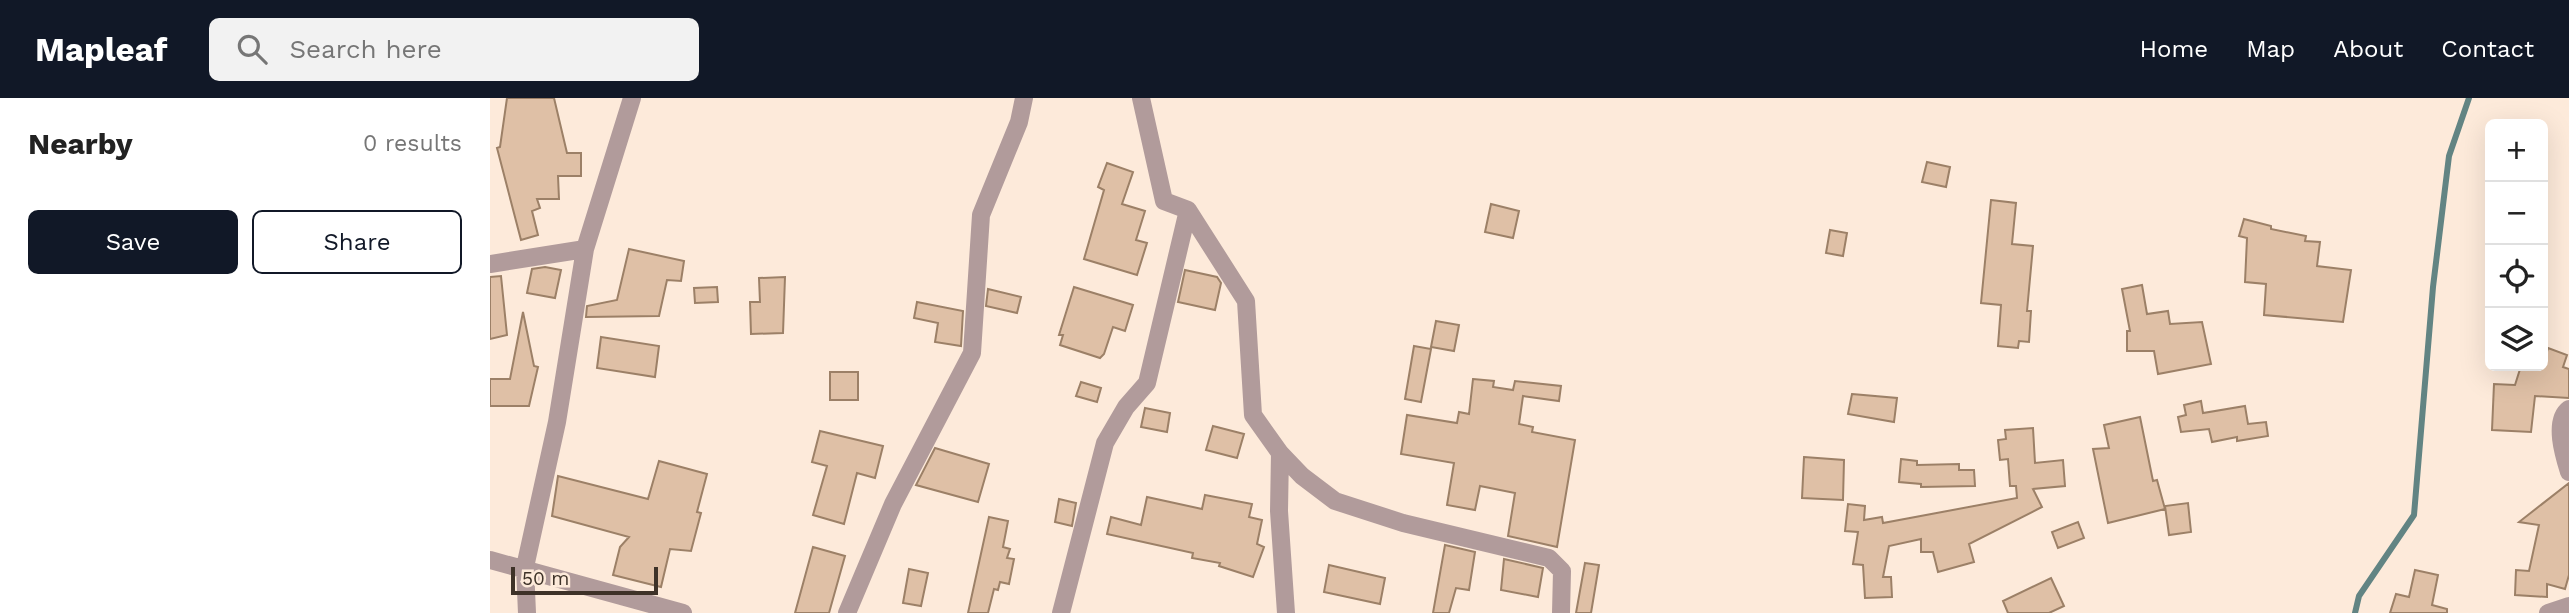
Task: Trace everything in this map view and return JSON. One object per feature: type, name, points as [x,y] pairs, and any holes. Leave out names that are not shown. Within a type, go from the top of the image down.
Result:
[{"type":"street","points":[[527,613],[525,567],[557,422],[585,249],[632,98]]},
{"type":"street","points":[[847,613],[893,504],[972,353],[981,215],[1019,122],[1024,98]]},
{"type":"street","points":[[1141,98],[1164,201],[1188,210],[1246,301],[1252,415],[1280,453],[1301,476],[1335,501],[1403,523],[1549,558],[1562,571],[1561,613]]},
{"type":"street","points":[[1061,613],[1105,443],[1126,407],[1147,383],[1188,210]]},
{"type":"street","points":[[490,264],[585,249]]},
{"type":"street","points":[[2569,409],[2561,421],[2561,435],[2569,472]]},
{"type":"street","points":[[1280,453],[1279,511],[1286,613]]},
{"type":"street","points":[[490,560],[525,567],[683,613]]},
{"type":"street","points":[[2548,613],[2569,606]]},
{"type":"building","points":[[507,98],[554,98],[567,153],[581,153],[581,176],[558,176],[559,199],[537,199],[540,208],[532,211],[538,235],[521,240],[497,148],[500,147]]},
{"type":"building","points":[[1927,162],[1950,167],[1946,187],[1922,182]]},
{"type":"building","points":[[1107,163],[1133,172],[1122,204],[1145,211],[1136,240],[1147,243],[1137,275],[1084,259],[1104,190],[1098,187]]},
{"type":"building","points":[[1991,200],[2016,203],[2012,244],[2033,246],[2027,311],[2031,311],[2029,342],[2019,341],[2018,348],[1998,346],[2001,305],[1981,303]]},
{"type":"building","points":[[1491,204],[1519,211],[1513,238],[1485,232]]},
{"type":"building","points":[[2244,219],[2271,226],[2271,229],[2306,236],[2305,241],[2320,242],[2317,266],[2351,270],[2343,322],[2264,315],[2266,284],[2245,282],[2247,238],[2239,236]]},
{"type":"building","points":[[1830,230],[1847,233],[1843,256],[1826,253]]},
{"type":"building","points":[[629,249],[684,261],[681,281],[667,280],[659,316],[586,317],[587,306],[617,300]]},
{"type":"building","points":[[545,267],[561,270],[555,298],[527,293],[532,269]]},
{"type":"building","points":[[1185,270],[1217,277],[1221,283],[1215,310],[1178,302]]},
{"type":"building","points":[[501,276],[507,335],[490,339],[490,277]]},
{"type":"building","points":[[785,277],[783,333],[751,334],[750,302],[760,302],[759,278]]},
{"type":"building","points":[[2142,285],[2147,314],[2168,311],[2170,324],[2202,322],[2211,364],[2158,374],[2154,351],[2127,351],[2127,331],[2130,331],[2122,289]]},
{"type":"building","points":[[717,287],[718,302],[695,303],[694,288]]},
{"type":"building","points":[[1074,287],[1133,305],[1125,331],[1113,327],[1104,354],[1100,358],[1060,345],[1063,335],[1059,335]]},
{"type":"building","points":[[988,289],[1021,297],[1017,313],[986,306]]},
{"type":"building","points":[[917,302],[963,311],[961,346],[935,342],[938,323],[914,318]]},
{"type":"building","points":[[523,312],[534,366],[538,367],[529,406],[490,406],[490,379],[510,379]]},
{"type":"building","points":[[1436,321],[1459,325],[1454,351],[1431,347]]},
{"type":"building","points":[[601,337],[659,346],[655,377],[597,368]]},
{"type":"building","points":[[1414,346],[1431,349],[1421,402],[1405,399]]},
{"type":"building","points":[[2548,348],[2567,355],[2563,367],[2569,369],[2569,398],[2535,396],[2531,432],[2492,430],[2494,384],[2515,385],[2519,371],[2548,371]]},
{"type":"building","points":[[830,372],[858,372],[858,400],[830,400]]},
{"type":"building","points":[[1473,379],[1494,381],[1493,387],[1513,390],[1515,381],[1561,386],[1559,401],[1523,396],[1519,424],[1533,427],[1532,432],[1575,440],[1557,547],[1508,536],[1515,493],[1480,486],[1475,510],[1447,505],[1454,463],[1401,454],[1407,415],[1457,423],[1459,412],[1469,414]]},
{"type":"building","points":[[1081,382],[1101,388],[1097,402],[1076,396]]},
{"type":"building","points":[[1852,394],[1897,398],[1894,422],[1848,414]]},
{"type":"building","points":[[2201,401],[2203,413],[2245,406],[2248,424],[2266,422],[2268,436],[2237,441],[2237,437],[2212,442],[2209,429],[2181,432],[2178,417],[2186,415],[2184,405]]},
{"type":"building","points":[[1145,408],[1170,413],[1167,432],[1141,427]]},
{"type":"building","points":[[2140,417],[2153,481],[2157,480],[2165,509],[2108,523],[2093,449],[2109,448],[2104,425]]},
{"type":"building","points":[[1213,426],[1244,434],[1237,458],[1206,450]]},
{"type":"building","points":[[2033,428],[2035,463],[2063,460],[2065,486],[2033,489],[2042,507],[1969,544],[1974,562],[1938,572],[1933,552],[1921,552],[1921,539],[1889,546],[1883,577],[1891,577],[1892,597],[1865,598],[1863,565],[1853,564],[1858,532],[1845,531],[1848,504],[1865,506],[1864,520],[1882,517],[1883,523],[2017,498],[2016,486],[2010,486],[2008,459],[2000,460],[1998,440],[2006,439],[2005,430]]},
{"type":"building","points":[[820,431],[883,446],[875,478],[857,473],[844,524],[813,515],[827,466],[812,462]]},
{"type":"building","points":[[935,448],[989,464],[978,502],[916,485]]},
{"type":"building","points":[[1804,457],[1844,460],[1843,500],[1802,498]]},
{"type":"building","points":[[1901,459],[1917,461],[1917,465],[1959,464],[1959,470],[1974,470],[1975,486],[1921,487],[1921,484],[1899,482]]},
{"type":"building","points":[[659,461],[707,474],[691,551],[670,549],[661,587],[613,575],[620,547],[629,537],[552,516],[558,476],[648,499]]},
{"type":"building","points":[[2569,483],[2569,575],[2565,589],[2547,584],[2547,597],[2515,595],[2516,570],[2529,571],[2539,525],[2519,522]]},
{"type":"building","points":[[1205,495],[1252,504],[1249,517],[1262,520],[1257,544],[1264,547],[1253,577],[1219,566],[1220,563],[1192,558],[1193,553],[1107,534],[1111,517],[1141,525],[1147,497],[1202,509]]},
{"type":"building","points":[[1059,499],[1076,503],[1072,526],[1055,522]]},
{"type":"building","points":[[2188,503],[2191,532],[2169,535],[2165,506]]},
{"type":"building","points":[[989,517],[1008,521],[1003,547],[1010,549],[1007,558],[1014,559],[1009,584],[1000,582],[998,590],[994,589],[988,613],[968,613]]},
{"type":"building","points":[[2078,522],[2084,538],[2058,548],[2052,532]]},
{"type":"building","points":[[1445,545],[1475,552],[1469,590],[1456,588],[1449,613],[1433,613]]},
{"type":"building","points":[[813,547],[845,556],[829,613],[795,613]]},
{"type":"building","points":[[1504,559],[1543,568],[1538,597],[1501,590]]},
{"type":"building","points":[[1585,563],[1599,565],[1591,613],[1576,613]]},
{"type":"building","points":[[1329,565],[1385,578],[1380,604],[1324,592]]},
{"type":"building","points":[[909,569],[928,573],[921,606],[903,603]]},
{"type":"building","points":[[2415,570],[2438,575],[2432,605],[2447,609],[2447,613],[2390,613],[2396,594],[2409,597]]},
{"type":"building","points":[[2051,578],[2064,606],[2049,613],[2008,613],[2003,601]]},
{"type":"waterway","points":[[2355,613],[2359,596],[2414,515],[2433,287],[2449,156],[2469,98]]}]
